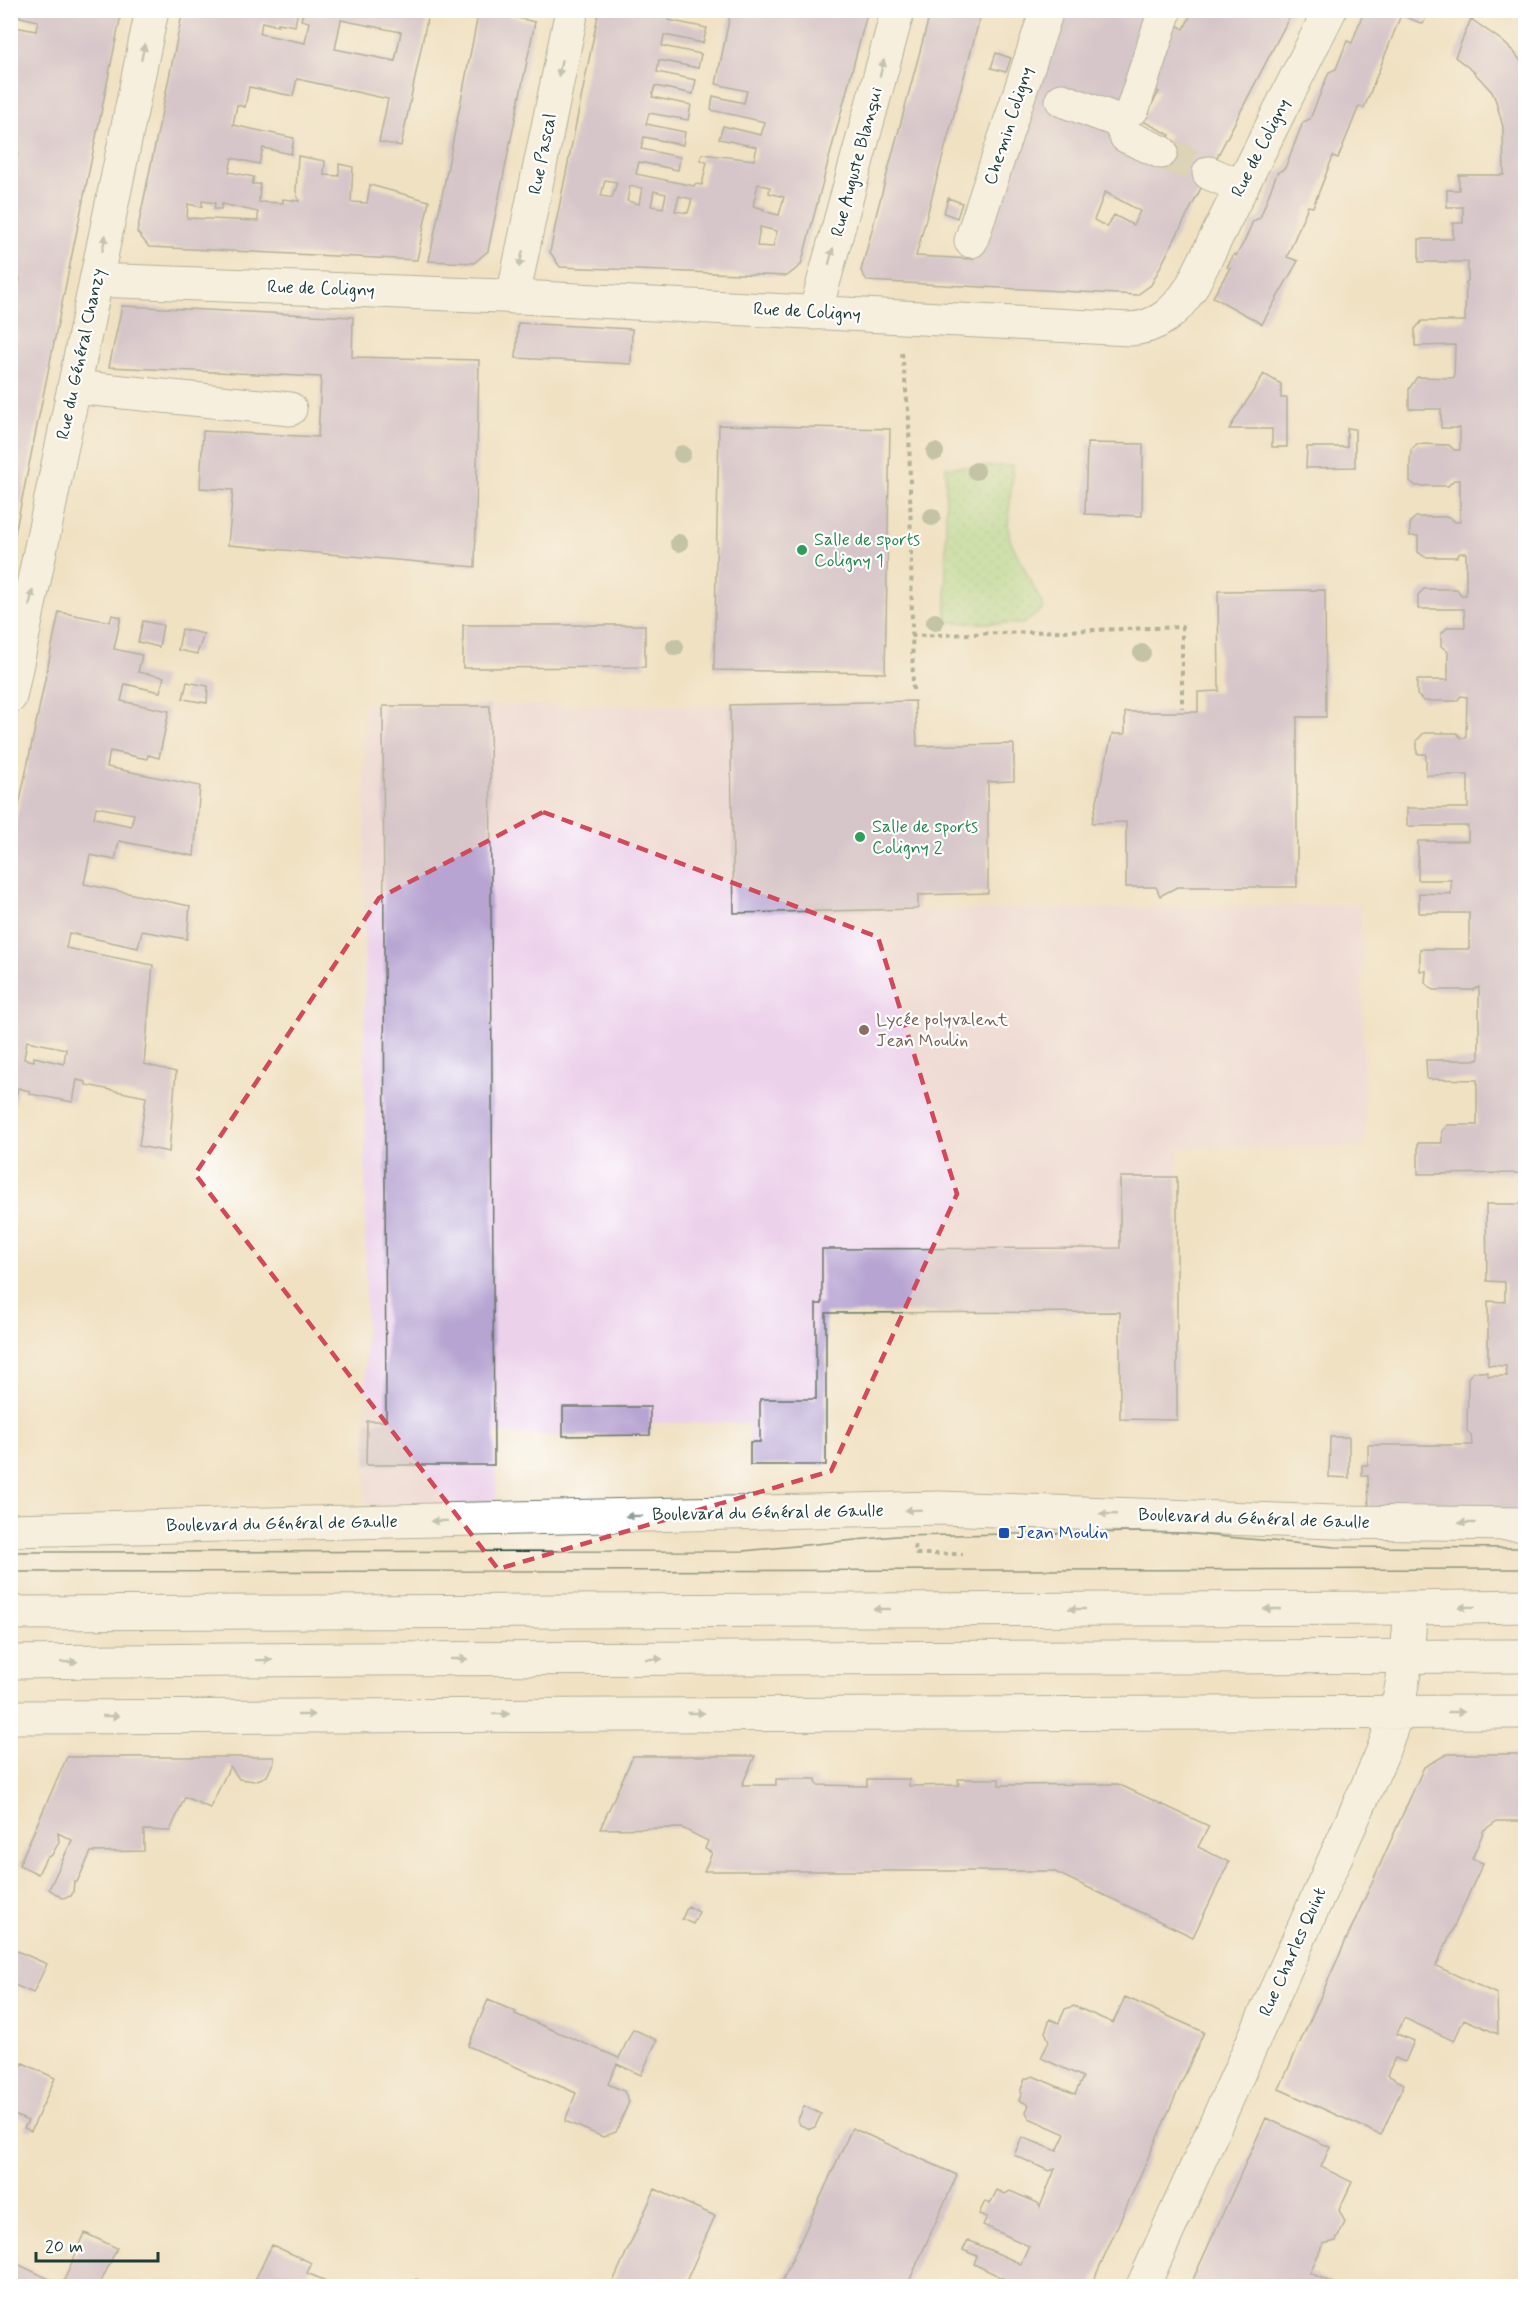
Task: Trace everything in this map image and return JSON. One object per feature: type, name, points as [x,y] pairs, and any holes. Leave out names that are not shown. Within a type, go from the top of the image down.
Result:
[{"type":"street","name":"Rue du Général Chanzy","points":[[10,697],[15,653],[74,387],[152,10]]},
{"type":"street","name":"Rue Pascal","points":[[513,297],[572,10]]},
{"type":"street","name":"Rue Auguste Blanqui","points":[[815,313],[898,10]]},
{"type":"street","name":"Chemin Coligny","points":[[971,241],[1047,10]]},
{"type":"street","points":[[1133,108],[1165,10]]},
{"type":"street","name":"Rue de Coligny","points":[[96,280],[513,297],[1145,328],[1171,314],[1191,288],[1330,10]]},
{"type":"street","points":[[1062,100],[1119,121],[1126,136],[1161,152]]},
{"type":"street","points":[[1209,173],[1242,187]]},
{"type":"street","points":[[74,387],[290,409]]},
{"type":"street","name":"Boulevard du Général de Gaulle","points":[[10,1530],[939,1508],[1335,1522],[1526,1524]]},
{"type":"street","points":[[10,1613],[1526,1606]]},
{"type":"street","name":"Rue Charles Quint","points":[[1143,2286],[1381,1756],[1397,1712],[1407,1656],[1411,1608]]},
{"type":"street","points":[[10,1662],[1526,1656]]},
{"type":"street","points":[[10,1717],[1526,1712]]},
{"type":"path","points":[[898,316],[909,419],[913,690]]},
{"type":"path","points":[[911,636],[1182,627],[1182,708]]},
{"type":"highlighted area","points":[[543,812],[878,937],[957,1194],[831,1471],[498,1569],[195,1174],[379,898]]},
{"type":"shaded area","name":"Lycée polyvalent Jean Moulin","points":[[364,703],[383,706],[730,705],[735,913],[1361,905],[1365,1147],[1179,1148],[1177,1177],[1120,1177],[1120,1312],[826,1313],[826,1465],[750,1465],[749,1423],[651,1423],[650,1435],[563,1436],[495,1433],[497,1513],[366,1515]]},
{"type":"green space","points":[[1013,466],[1008,527],[1010,540],[1044,608],[1023,624],[946,622],[946,467]]},
{"type":"building","points":[[21,10],[122,10],[12,548],[10,286],[18,288],[20,278],[10,276],[10,162],[16,164],[18,152],[10,150],[10,26],[36,31],[38,21],[20,17]]},
{"type":"building","points":[[183,10],[298,10],[295,26],[278,23],[278,26],[262,22],[260,34],[305,43],[309,22],[301,20],[303,12],[299,10],[429,10],[401,146],[379,142],[388,99],[297,79],[293,96],[249,87],[245,107],[237,105],[233,125],[294,138],[291,154],[263,148],[259,164],[232,158],[229,172],[254,177],[252,184],[260,184],[259,202],[283,203],[283,199],[299,201],[296,191],[298,156],[325,161],[324,175],[339,176],[339,164],[353,167],[351,202],[367,203],[370,185],[429,201],[417,260],[149,247],[137,232]],"holes":[[[341,20],[401,32],[395,61],[335,49]],[[202,201],[215,203],[214,209],[221,209],[222,204],[258,212],[258,221],[187,218],[188,204],[202,207]]]},
{"type":"building","points":[[479,10],[510,10],[509,16],[535,22],[488,251],[474,263],[429,261]]},
{"type":"building","points":[[599,10],[669,10],[668,20],[707,28],[703,43],[664,35],[662,46],[701,54],[698,68],[659,60],[657,72],[696,80],[693,94],[655,86],[652,97],[691,105],[688,120],[649,113],[646,124],[685,132],[683,145],[644,137],[641,149],[680,157],[678,170],[639,162],[636,174],[694,186],[695,184],[702,185],[707,162],[700,161],[702,154],[754,160],[757,147],[719,139],[723,126],[761,135],[765,122],[711,110],[713,96],[744,103],[747,91],[716,84],[731,10],[868,10],[801,265],[787,276],[560,267],[550,252]],"holes":[[[605,180],[617,182],[612,198],[601,196]],[[758,184],[770,187],[769,193],[784,197],[779,215],[753,206]],[[630,186],[642,188],[639,204],[627,201]],[[654,191],[666,194],[663,208],[651,206]],[[679,196],[692,199],[688,213],[675,211]],[[760,227],[777,231],[773,247],[757,246]]]},
{"type":"building","points":[[688,10],[710,10],[709,16]]},
{"type":"building","points":[[931,10],[982,10],[916,256],[973,259],[1055,10],[1159,10],[1125,112],[1160,155],[1170,135],[1137,118],[1148,111],[1159,92],[1148,86],[1169,21],[1184,29],[1193,10],[1205,14],[1207,10],[1293,10],[1151,285],[1137,295],[867,281],[861,271]],"holes":[[[1105,192],[1140,211],[1133,225],[1114,215],[1107,227],[1094,220]]]},
{"type":"building","points":[[1364,10],[1429,10],[1423,24],[1401,15],[1364,108],[1359,106],[1338,158],[1333,156],[1313,207],[1308,206],[1287,257],[1298,261],[1262,324],[1213,297],[1253,221],[1260,218],[1277,173],[1285,168],[1303,122],[1310,119],[1329,72],[1336,69],[1347,41],[1352,43]]},
{"type":"building","points":[[1471,19],[1501,40],[1526,68],[1526,1173],[1418,1174],[1418,1143],[1442,1143],[1442,1131],[1448,1125],[1477,1125],[1477,1080],[1427,1079],[1426,1060],[1479,1060],[1479,987],[1473,990],[1434,990],[1425,983],[1426,971],[1420,971],[1420,949],[1469,949],[1469,913],[1419,913],[1419,893],[1451,894],[1451,880],[1418,880],[1418,841],[1468,841],[1468,826],[1407,826],[1407,808],[1468,808],[1468,775],[1426,775],[1426,754],[1417,754],[1417,740],[1424,733],[1457,733],[1461,738],[1466,738],[1467,697],[1461,696],[1457,701],[1424,701],[1417,695],[1417,680],[1448,680],[1448,652],[1441,646],[1441,634],[1448,627],[1465,627],[1464,609],[1418,609],[1418,595],[1424,589],[1457,589],[1461,595],[1466,595],[1466,553],[1460,553],[1457,557],[1425,557],[1418,552],[1418,536],[1410,536],[1410,522],[1416,517],[1450,517],[1455,522],[1460,522],[1460,480],[1454,480],[1448,486],[1416,486],[1410,481],[1410,465],[1411,450],[1417,444],[1449,445],[1454,450],[1460,450],[1460,428],[1441,428],[1441,409],[1409,409],[1409,389],[1417,377],[1454,378],[1455,345],[1415,346],[1415,329],[1422,321],[1465,321],[1466,282],[1468,281],[1468,262],[1419,262],[1419,239],[1453,239],[1453,223],[1463,223],[1463,207],[1447,207],[1447,190],[1459,190],[1459,175],[1504,175],[1503,127],[1496,101],[1492,92],[1473,71],[1455,57]]},
{"type":"building","points":[[996,53],[1011,58],[1006,72],[991,68]]},
{"type":"building","points":[[948,198],[962,203],[957,218],[944,213]]},
{"type":"building","points":[[122,306],[353,317],[352,357],[479,360],[475,567],[228,545],[233,490],[200,488],[203,431],[318,437],[321,377],[109,367]]},
{"type":"building","points":[[518,323],[632,329],[631,364],[516,358]]},
{"type":"building","points":[[1264,374],[1281,384],[1281,398],[1287,398],[1287,447],[1272,447],[1272,429],[1229,429]]},
{"type":"building","name":"Salle de sports Coligny 1","points":[[719,425],[890,429],[885,673],[714,670]]},
{"type":"building","points":[[1347,428],[1355,429],[1355,467],[1306,468],[1307,447],[1347,447]]},
{"type":"building","points":[[1087,443],[1143,444],[1142,516],[1085,514]]},
{"type":"building","points":[[1325,590],[1326,717],[1297,717],[1297,887],[1177,887],[1160,896],[1156,887],[1126,887],[1126,822],[1092,823],[1112,734],[1125,734],[1125,712],[1198,712],[1198,692],[1219,691],[1218,591]]},
{"type":"building","points":[[59,612],[110,622],[112,615],[121,617],[114,649],[142,655],[138,672],[164,677],[160,692],[125,684],[121,701],[169,711],[159,758],[148,755],[147,759],[110,751],[107,767],[200,786],[194,856],[119,841],[115,860],[90,855],[84,884],[190,906],[187,939],[142,931],[138,948],[69,933],[66,948],[153,965],[144,1064],[176,1072],[169,1152],[139,1146],[146,1097],[86,1085],[86,1082],[77,1080],[73,1102],[30,1094],[30,1091],[18,1088],[10,1121],[10,849]],"holes":[[[96,807],[134,814],[131,826],[94,818]],[[27,1041],[66,1049],[64,1064],[34,1057],[34,1061],[24,1059]]]},
{"type":"building","points":[[143,621],[163,625],[159,647],[138,642]]},
{"type":"building","points":[[463,625],[645,625],[645,667],[463,668]]},
{"type":"building","points":[[182,629],[204,634],[197,654],[178,650]]},
{"type":"building","points":[[187,682],[208,686],[207,703],[183,699]]},
{"type":"building","name":"Salle de sports Coligny 2","points":[[915,701],[917,746],[1013,744],[1014,746],[1014,781],[988,782],[988,893],[918,895],[918,908],[916,909],[734,913],[730,705]]},
{"type":"building","points":[[383,706],[490,706],[494,1465],[366,1465],[367,1421],[386,1421]]},
{"type":"building","points":[[1120,1177],[1177,1177],[1177,1420],[1120,1419],[1120,1312],[826,1313],[826,1465],[750,1465],[750,1442],[760,1442],[760,1399],[816,1399],[816,1304],[822,1304],[822,1249],[1120,1248]]},
{"type":"building","points":[[1486,1204],[1526,1204],[1526,1512],[1369,1512],[1368,1476],[1362,1476],[1362,1465],[1368,1465],[1368,1445],[1472,1445],[1471,1435],[1467,1431],[1468,1378],[1473,1372],[1488,1372],[1488,1376],[1507,1376],[1506,1366],[1488,1365],[1488,1301],[1505,1302],[1505,1282],[1487,1281]]},
{"type":"building","points":[[563,1407],[650,1407],[650,1435],[563,1436]]},
{"type":"building","points":[[1330,1437],[1349,1437],[1349,1478],[1329,1477]]},
{"type":"building","points":[[1447,1754],[1526,1754],[1526,1821],[1497,1821],[1484,1830],[1472,1859],[1483,1863],[1436,1966],[1497,1994],[1498,2034],[1464,2019],[1454,2041],[1404,2018],[1397,2034],[1414,2041],[1405,2062],[1395,2058],[1387,2075],[1404,2084],[1381,2135],[1279,2089],[1424,1767]]},
{"type":"building","points":[[633,1756],[755,1756],[742,1785],[776,1785],[776,1779],[816,1779],[817,1785],[867,1786],[867,1779],[909,1779],[909,1786],[959,1785],[958,1779],[999,1779],[999,1785],[1118,1784],[1209,1826],[1198,1847],[1229,1862],[1193,1937],[1053,1871],[704,1871],[712,1853],[705,1849],[708,1841],[682,1828],[600,1829]]},
{"type":"building","points":[[67,1757],[274,1757],[274,1761],[267,1776],[255,1781],[239,1779],[230,1766],[210,1808],[185,1797],[170,1831],[144,1830],[144,1851],[91,1852],[77,1882],[74,1882],[71,1896],[62,1898],[49,1889],[72,1840],[58,1833],[59,1842],[52,1855],[46,1858],[38,1874],[19,1865]]},
{"type":"building","points":[[688,1906],[699,1912],[693,1924],[682,1919]]},
{"type":"building","points":[[10,1948],[47,1964],[33,1993],[10,1983]]},
{"type":"building","points":[[1125,1997],[1204,2032],[1091,2286],[1006,2286],[1009,2281],[974,2264],[977,2256],[963,2250],[968,2240],[1021,2264],[1029,2246],[983,2225],[987,2217],[979,2214],[985,2201],[990,2204],[997,2190],[1005,2194],[1010,2191],[1038,2203],[1040,2207],[1055,2169],[1049,2171],[1014,2155],[1022,2137],[1057,2151],[1065,2134],[1029,2118],[1026,2112],[1029,2105],[1019,2100],[1025,2079],[1033,2076],[1075,2094],[1083,2077],[1041,2058],[1049,2041],[1045,2032],[1050,2019],[1059,2023],[1065,2009],[1074,2006],[1113,2023]]},
{"type":"building","points":[[488,2000],[516,2012],[515,2014],[619,2058],[633,2029],[657,2040],[641,2075],[617,2064],[608,2084],[624,2091],[629,2102],[616,2132],[603,2137],[565,2121],[576,2093],[468,2046]]},
{"type":"building","points":[[23,2063],[55,2078],[31,2131],[24,2128],[28,2121],[10,2113],[10,2090]]},
{"type":"building","points":[[804,2106],[821,2114],[815,2127],[810,2129],[800,2125],[798,2120]]},
{"type":"building","points":[[1266,2118],[1330,2147],[1321,2167],[1352,2182],[1339,2210],[1345,2222],[1336,2241],[1323,2244],[1310,2273],[1339,2286],[1292,2286],[1286,2280],[1283,2286],[1190,2286]]},
{"type":"building","points":[[852,2128],[957,2175],[907,2286],[780,2286]]},
{"type":"building","points":[[655,2189],[715,2216],[684,2286],[616,2286],[612,2284]]},
{"type":"building","points":[[85,2233],[117,2248],[99,2286],[10,2286],[10,2253],[18,2257],[15,2263],[62,2285]]},
{"type":"building","points":[[272,2245],[312,2263],[307,2273],[338,2286],[252,2286]]},
{"type":"building","points":[[416,2279],[432,2286],[412,2286]]},
{"type":"tunnel","points":[[1161,152],[1209,173]]},
{"type":"tram line","points":[[10,1552],[744,1551],[896,1536],[1138,1532],[1183,1533],[1335,1547],[1526,1548]]},
{"type":"tram line","points":[[10,1572],[1526,1569]]},
{"type":"place","name":"Salle de sports Coligny 1","points":[[802,550]]},
{"type":"place","name":"Salle de sports Coligny 2","points":[[860,837]]},
{"type":"place","name":"Lycée polyvalent Jean Moulin","points":[[864,1030]]},
{"type":"place","name":"Jean Moulin","points":[[1004,1533]]}]
